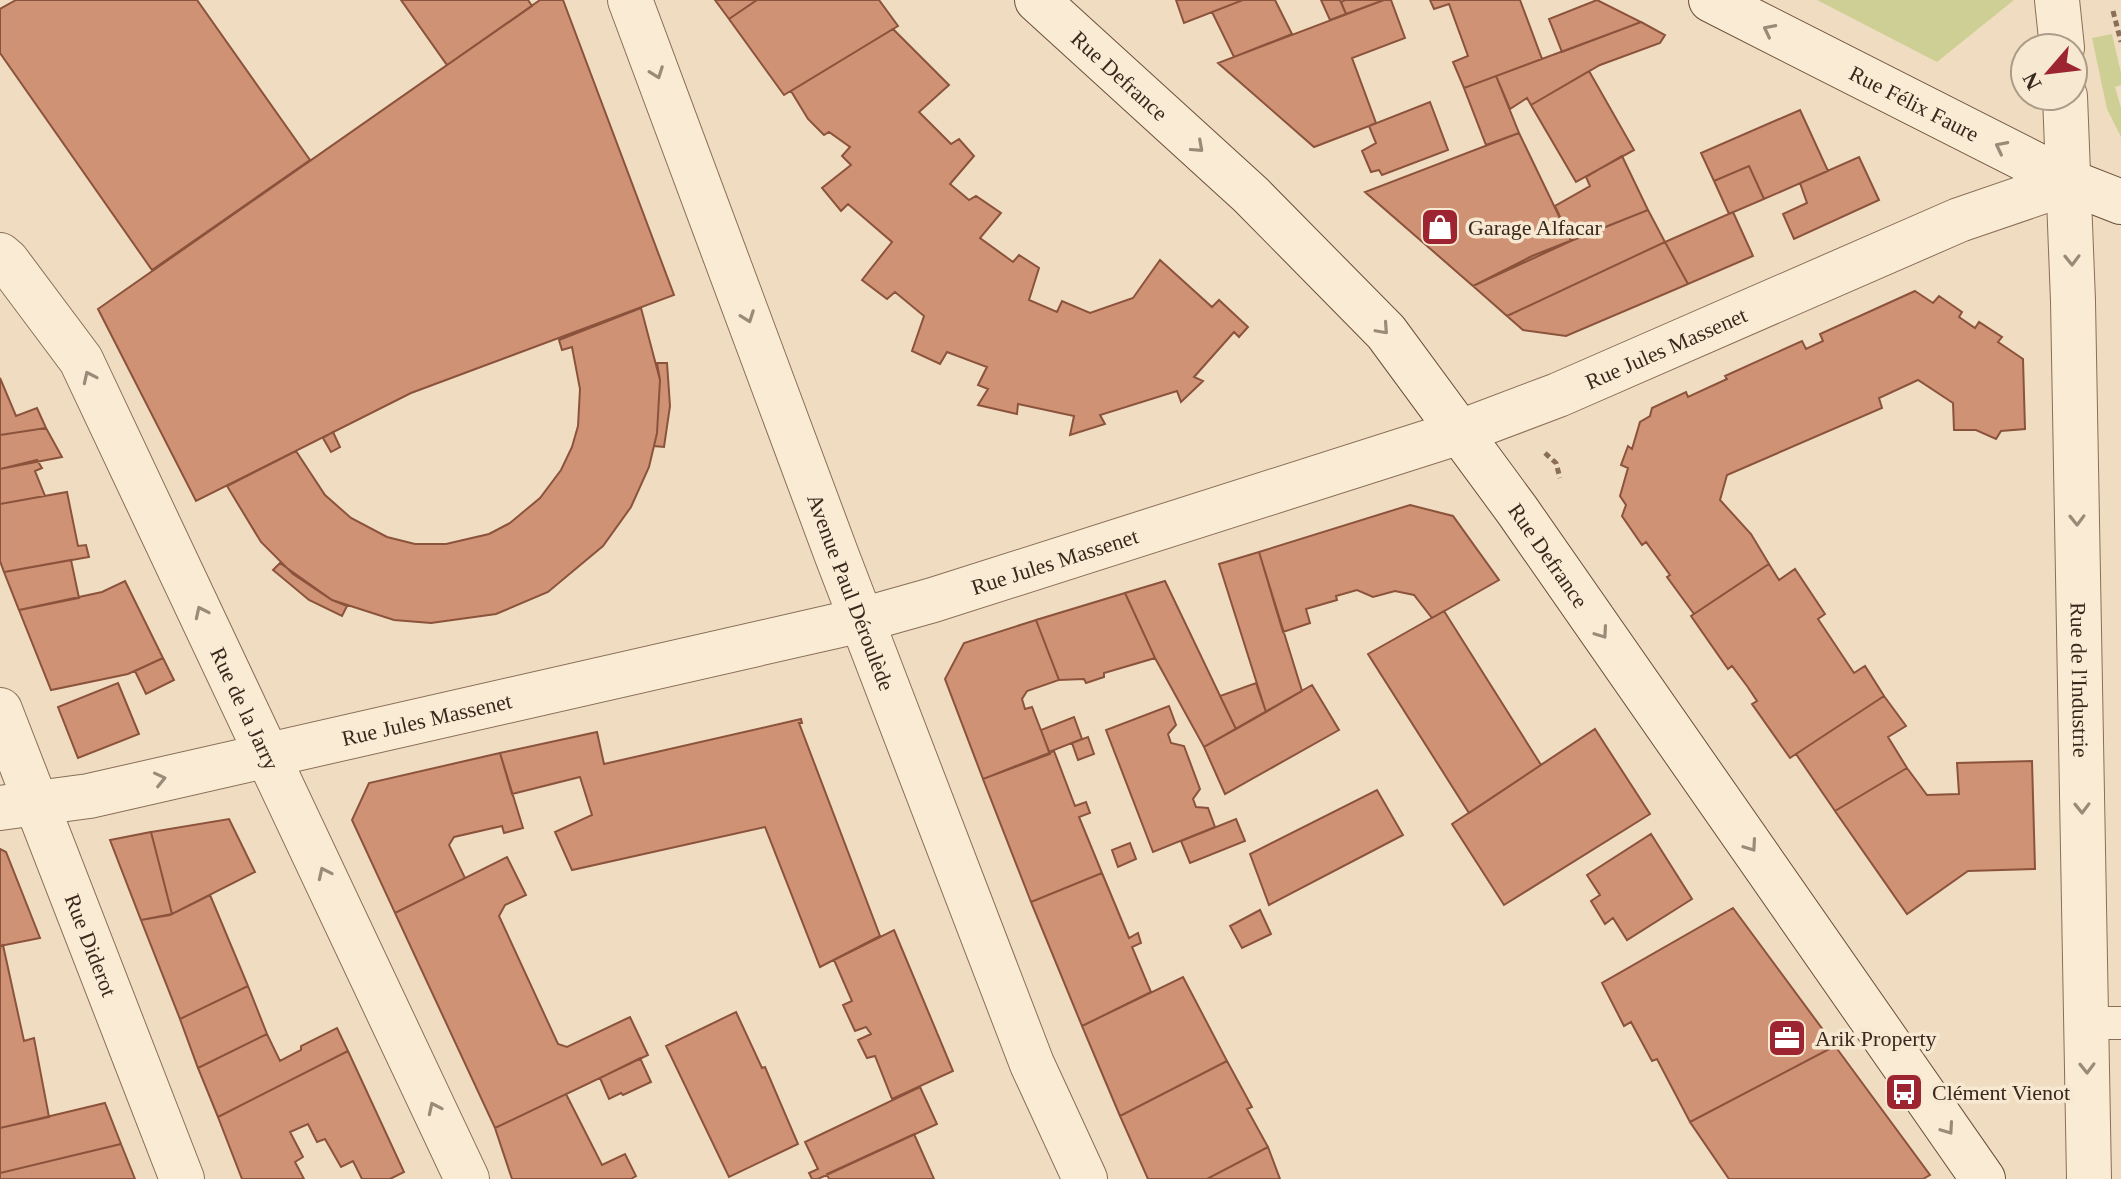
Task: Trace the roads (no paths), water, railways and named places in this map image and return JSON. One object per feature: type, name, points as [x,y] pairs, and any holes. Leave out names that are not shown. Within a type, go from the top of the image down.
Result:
[{"type":"street","name":"Avenue Paul Déroulède","points":[[630,0],[1032,1064],[1085,1179]]},
{"type":"street","name":"Rue Defrance","points":[[1037,0],[1251,195],[1386,332],[1460,432],[1983,1179]]},
{"type":"street","name":"Rue Félix Faure","points":[[1711,0],[2070,182],[2121,202]]},
{"type":"street","points":[[2057,0],[2060,32]]},
{"type":"street","name":"Rue de l'Industrie","points":[[2066,112],[2104,1023],[2089,1179]]},
{"type":"street","name":"Rue Jules Massenet","points":[[18,807],[89,796],[862,620],[933,600],[1460,432],[1558,395],[1959,220],[2070,182]]},
{"type":"street","name":"Rue de la Jarry","points":[[0,255],[81,360],[467,1179]]},
{"type":"street","name":"Rue Diderot","points":[[0,710],[18,807],[182,1179]]},
{"type":"place","name":"Garage Alfacar","points":[[1440,227]]},
{"type":"place","name":"Arik Property","points":[[1787,1038]]},
{"type":"place","name":"Clément Vienot","points":[[1904,1092]]}]
